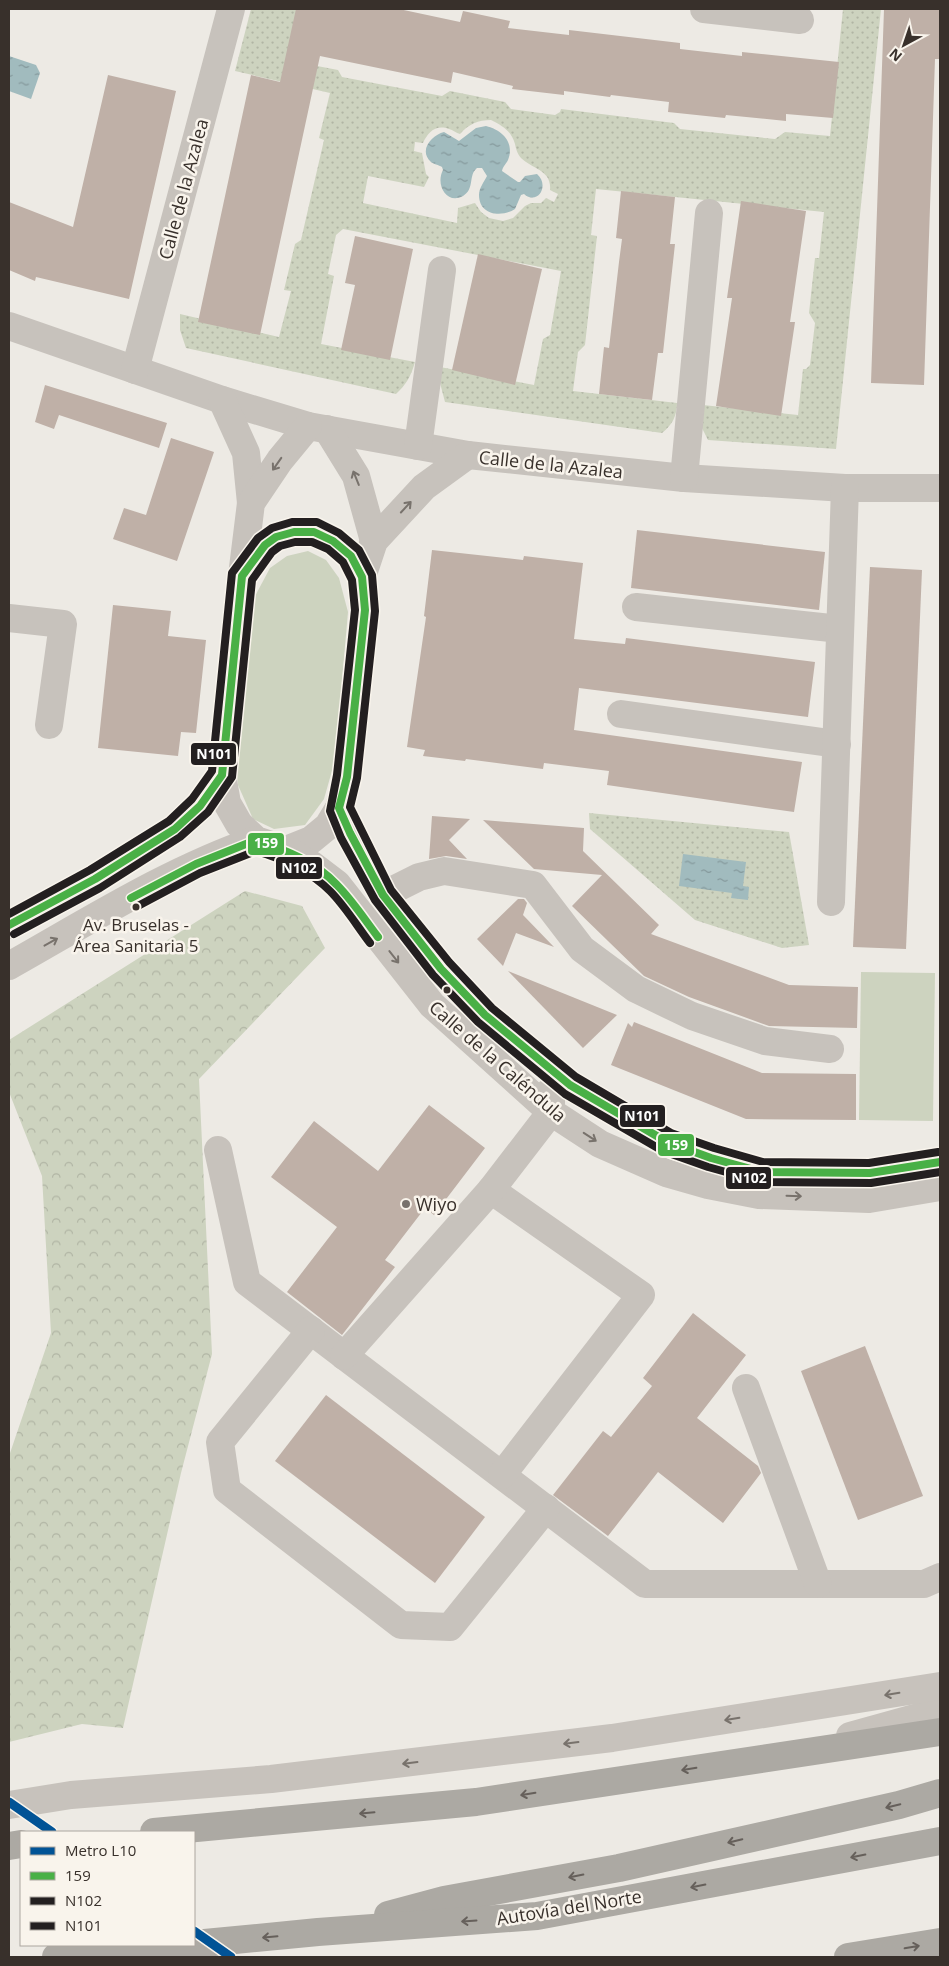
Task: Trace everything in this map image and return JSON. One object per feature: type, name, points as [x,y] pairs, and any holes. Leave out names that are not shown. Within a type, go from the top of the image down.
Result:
[{"type":"highway","points":[[165,1831],[476,1802],[940,1732]]},
{"type":"highway","points":[[318,1932],[444,1900],[619,1868],[940,1793]]},
{"type":"highway","name":"Autovía del Norte","points":[[195,1944],[318,1932],[537,1916],[940,1840]]},
{"type":"highway","points":[[848,1957],[940,1942]]},
{"type":"highway","points":[[56,1957],[177,1946]]},
{"type":"street","name":"Calle de la Azalea","points":[[135,370],[231,9]]},
{"type":"street","points":[[704,9],[800,20]]},
{"type":"street","points":[[684,478],[709,213]]},
{"type":"street","points":[[418,446],[442,270]]},
{"type":"street","name":"Calle de la Azalea","points":[[9,326],[222,400],[318,427],[468,455],[684,478],[845,488],[940,488]]},
{"type":"street","points":[[9,966],[113,907],[196,864],[256,840],[238,824],[227,803],[222,775],[251,503],[246,453],[222,400]]},
{"type":"street","points":[[251,503],[280,460],[318,427],[356,476],[374,541]]},
{"type":"street","points":[[362,577],[374,541],[424,487],[468,455]]},
{"type":"street","points":[[831,902],[845,488]]},
{"type":"street","points":[[242,576],[265,546],[276,537],[294,532],[314,532],[333,541],[351,556],[362,577],[365,610],[347,777],[340,808],[328,826],[311,840],[286,850]]},
{"type":"street","points":[[636,607],[840,629]]},
{"type":"street","points":[[9,618],[63,624],[49,725]]},
{"type":"street","points":[[620,714],[836,744]]},
{"type":"street","points":[[9,925],[95,879],[175,828],[200,806],[222,775]]},
{"type":"street","name":"Calle de la Caléndula","points":[[340,808],[350,833],[383,895],[441,969],[485,1015],[570,1085],[667,1142],[711,1158],[762,1172],[870,1173],[940,1162]]},
{"type":"street","name":"Calle de la Caléndula","points":[[256,840],[286,850],[312,865],[336,884],[432,1005],[551,1112],[600,1144],[666,1173],[708,1185],[760,1195],[868,1199],[940,1187]]},
{"type":"street","points":[[383,895],[419,877],[444,871],[533,886],[582,949],[636,988],[692,1016],[765,1041],[830,1049]]},
{"type":"street","points":[[344,1356],[491,1190],[551,1112],[551,1100],[544,1086],[462,997],[441,969]]},
{"type":"street","points":[[551,1112],[568,1109],[585,1112],[628,1134],[667,1142]]},
{"type":"street","points":[[218,1150],[247,1282],[645,1584],[924,1584],[940,1577]]},
{"type":"street","points":[[491,1190],[641,1295],[502,1475]]},
{"type":"street","points":[[310,1330],[220,1442],[227,1490],[401,1624],[450,1627],[546,1508]]},
{"type":"street","points":[[746,1388],[818,1584]]},
{"type":"street","points":[[9,1805],[71,1795],[271,1780],[612,1738],[940,1686]]},
{"type":"street","points":[[789,1754],[940,1711]]},
{"type":"green space","points":[[251,9],[301,9],[291,61],[338,70],[342,77],[442,96],[450,91],[505,102],[511,109],[555,115],[561,109],[674,123],[680,129],[775,139],[785,132],[830,136],[843,9],[881,9],[836,449],[708,440],[701,426],[703,405],[798,415],[803,369],[810,365],[815,323],[809,313],[815,258],[819,258],[824,212],[596,189],[591,235],[597,236],[585,345],[578,352],[573,391],[677,403],[673,420],[662,433],[445,402],[439,379],[440,367],[534,385],[543,339],[550,335],[561,271],[343,229],[336,235],[328,274],[334,276],[321,344],[415,362],[408,380],[396,394],[186,348],[180,330],[180,314],[279,337],[291,291],[284,290],[295,244],[301,240],[324,140],[319,138],[330,93],[235,71]],"holes":[[[491,120],[506,129],[521,158],[548,178],[550,190],[558,194],[554,202],[546,198],[541,203],[531,203],[525,206],[513,218],[503,221],[489,218],[481,212],[475,203],[458,208],[457,223],[363,203],[368,176],[424,187],[429,177],[426,174],[422,153],[414,151],[415,142],[423,143],[427,135],[436,128],[450,129],[460,134],[470,125],[478,122]]]},
{"type":"green space","points":[[308,551],[326,560],[339,578],[348,612],[335,760],[324,799],[305,825],[274,829],[253,819],[238,785],[236,766],[253,600],[270,568],[287,556]]},
{"type":"green space","points":[[589,813],[789,832],[809,945],[782,948],[695,920],[590,829]]},
{"type":"green space","points":[[245,891],[302,906],[325,948],[199,1079],[212,1354],[181,1473],[123,1728],[82,1724],[9,1742],[9,1456],[51,1333],[42,1176],[9,1092],[9,1040]]},
{"type":"green space","points":[[861,972],[935,973],[933,1121],[859,1120]]},
{"type":"water","points":[[9,56],[36,65],[40,73],[31,99],[9,91]]},
{"type":"water","points":[[486,126],[497,130],[508,142],[510,154],[502,171],[518,182],[525,176],[537,174],[541,179],[541,193],[534,197],[521,195],[515,209],[509,212],[497,214],[487,211],[483,207],[479,195],[487,176],[482,168],[477,168],[474,171],[467,193],[457,198],[452,198],[444,192],[440,182],[442,167],[431,162],[427,157],[426,148],[435,136],[444,132],[459,141],[476,128]]},
{"type":"water","points":[[683,854],[746,862],[743,886],[749,887],[748,900],[731,898],[732,893],[679,886]]},
{"type":"building","points":[[296,9],[399,9],[460,22],[463,11],[510,21],[508,28],[569,35],[569,30],[680,43],[680,49],[742,56],[742,52],[839,62],[833,118],[786,114],[786,121],[726,115],[725,118],[668,112],[669,102],[564,91],[564,95],[512,89],[513,86],[453,72],[451,83],[320,56],[260,335],[198,322],[251,75],[280,82]]},
{"type":"building","points":[[884,9],[940,9],[940,59],[935,59],[924,385],[871,383]]},
{"type":"building","points":[[108,75],[176,91],[129,299],[36,277],[35,281],[9,270],[9,202],[73,227]]},
{"type":"building","points":[[621,191],[675,197],[670,244],[675,244],[663,353],[658,353],[652,400],[599,394],[604,347],[609,348],[622,239],[616,238]]},
{"type":"building","points":[[741,201],[806,211],[790,322],[795,322],[781,416],[716,406],[732,298],[727,298]]},
{"type":"building","points":[[355,236],[413,249],[390,360],[341,350],[355,285],[345,283]]},
{"type":"building","points":[[478,254],[542,269],[515,385],[452,370]]},
{"type":"building","points":[[45,385],[167,423],[159,448],[59,415],[54,429],[35,422]]},
{"type":"building","points":[[171,438],[214,452],[177,561],[113,539],[124,508],[146,515]]},
{"type":"building","points":[[637,530],[825,552],[819,610],[631,588]]},
{"type":"building","points":[[432,550],[523,560],[524,556],[583,563],[574,639],[625,644],[626,638],[815,662],[808,717],[579,688],[574,730],[802,762],[794,812],[607,785],[609,771],[544,763],[543,769],[466,759],[465,761],[423,756],[425,750],[407,747],[426,617],[424,616]]},
{"type":"building","points":[[870,567],[922,570],[906,949],[853,947]]},
{"type":"building","points":[[113,605],[171,611],[168,636],[206,640],[196,733],[181,732],[178,756],[98,748]]},
{"type":"building","points":[[432,816],[470,819],[449,840],[467,859],[446,856],[429,859]]},
{"type":"building","points":[[483,820],[584,828],[583,851],[659,925],[651,934],[789,985],[858,987],[857,1028],[769,1026],[689,997],[644,976],[572,906],[602,875],[534,869]]},
{"type":"building","points":[[518,899],[524,899],[527,903],[523,915],[554,947],[516,933],[503,966],[477,939]]},
{"type":"building","points":[[508,971],[617,1015],[583,1048]]},
{"type":"building","points":[[634,1022],[762,1073],[856,1074],[856,1120],[746,1119],[611,1065],[628,1023],[632,1027]]},
{"type":"building","points":[[429,1105],[485,1148],[434,1215],[425,1208],[385,1260],[395,1267],[342,1335],[287,1292],[337,1227],[271,1177],[314,1121],[378,1171]]},
{"type":"building","points":[[693,1313],[746,1355],[697,1418],[758,1466],[761,1473],[723,1523],[658,1472],[608,1536],[553,1495],[603,1431],[611,1437],[652,1386],[643,1378]]},
{"type":"building","points":[[865,1346],[923,1496],[858,1520],[801,1371]]},
{"type":"building","points":[[326,1395],[485,1517],[435,1583],[275,1461]]},
{"type":"metro line","name":"L10","points":[[9,1802],[51,1831]]},
{"type":"metro line","name":"L10","points":[[195,1932],[231,1957]]},
{"type":"transit line","name":"N101","points":[[9,914],[90,870],[169,821],[192,799],[212,771],[232,573],[258,538],[272,528],[292,522],[317,522],[339,533],[359,550],[372,575],[375,611],[357,778],[350,807],[391,890],[449,962],[492,1008],[576,1077],[671,1133],[714,1148],[763,1162],[869,1163],[938,1152]]},
{"type":"transit line","name":"159","points":[[9,925],[95,879],[175,829],[200,806],[222,775],[242,576],[265,545],[276,537],[294,532],[314,532],[333,541],[351,556],[362,577],[365,610],[347,777],[339,808],[383,895],[441,969],[485,1015],[570,1085],[667,1142],[711,1158],[762,1172],[870,1173],[940,1162]]},
{"type":"transit line","name":"N102","points":[[14,934],[100,888],[180,837],[208,812],[232,777],[252,580],[272,552],[280,546],[295,542],[312,542],[328,549],[343,562],[352,580],[355,610],[337,775],[330,811],[341,838],[375,900],[433,975],[478,1022],[565,1094],[663,1151],[708,1167],[762,1182],[871,1183],[940,1172]]},
{"type":"transit line","name":"159","points":[[131,898],[196,864],[256,840],[310,863],[329,877],[348,897],[378,937]]},
{"type":"transit line","name":"N102","points":[[136,907],[200,873],[256,851],[296,866],[314,877],[341,903],[370,943]]},
{"type":"place","name":"Av. Bruselas - Área Sanitaria 5","points":[[136,907]]},
{"type":"place","name":"Wiyo","points":[[406,1204]]}]
